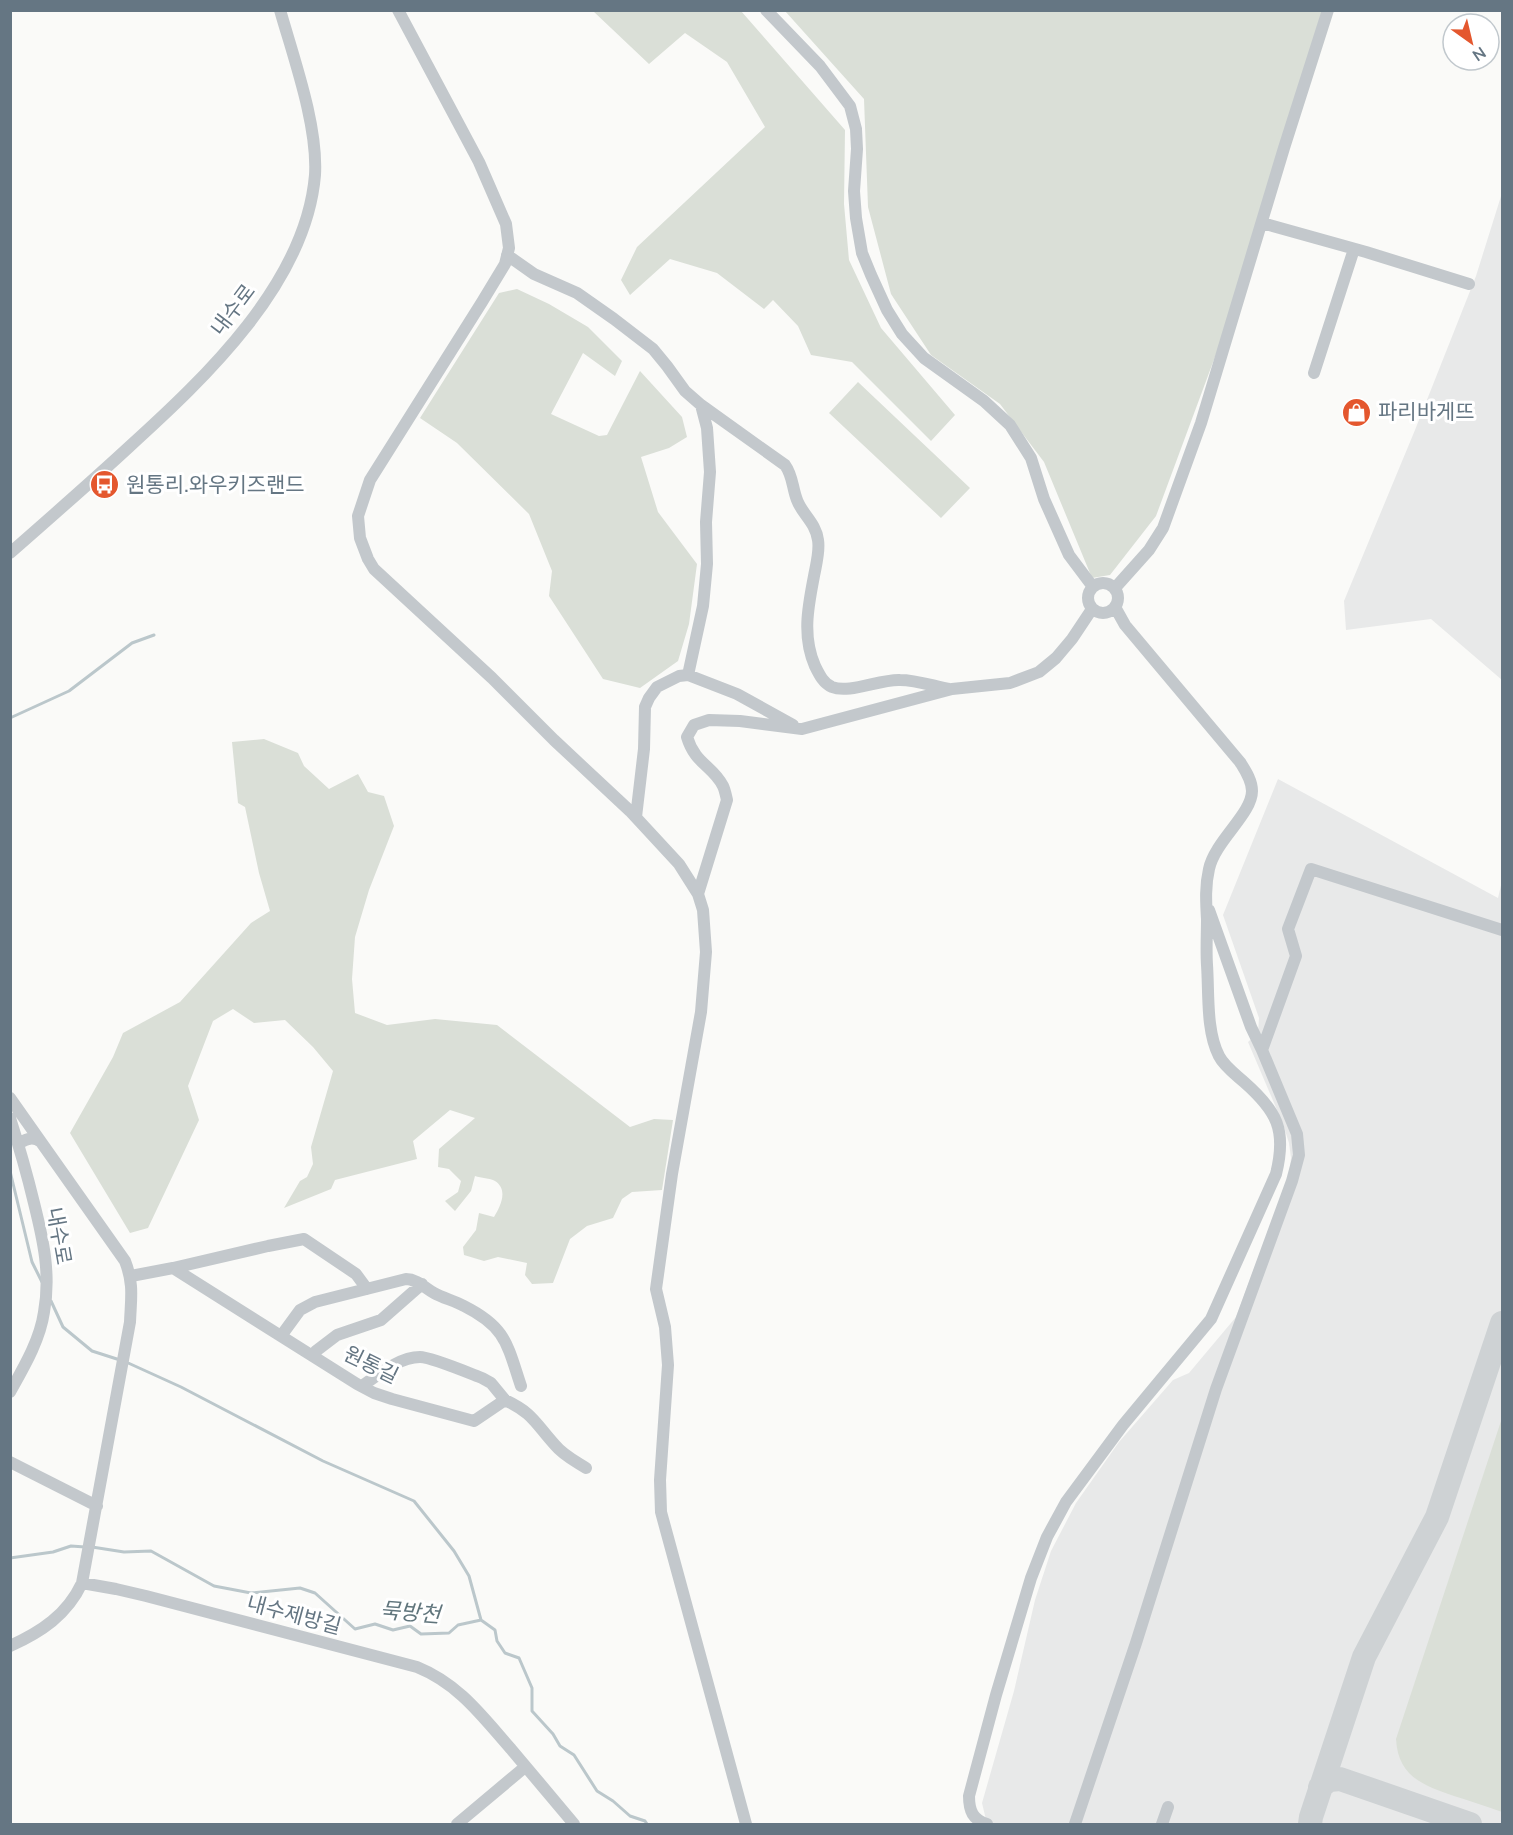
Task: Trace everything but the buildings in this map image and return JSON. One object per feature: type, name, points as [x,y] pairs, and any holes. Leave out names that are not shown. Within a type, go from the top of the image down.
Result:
[{"type":"street","name":"내수로","points":[[10,553],[164,416],[199,381],[272,291],[298,245],[312,195],[315,157],[305,101],[280,10]]},
{"type":"street","points":[[398,10],[479,162],[506,224],[509,248],[505,264],[370,480],[358,516],[360,538],[374,569],[492,678],[636,817],[679,864],[698,894],[703,910],[706,952],[701,1012],[672,1174],[656,1289],[665,1327],[668,1365],[660,1480],[661,1512],[746,1824]]},
{"type":"street","points":[[766,10],[820,66],[850,106],[856,129],[854,191],[862,253],[887,310],[902,334],[924,358],[984,401],[1010,425],[1031,458],[1044,499],[1069,555],[1093,587]]},
{"type":"street","points":[[1115,588],[1149,550],[1163,528],[1201,423],[1328,10]]},
{"type":"street","points":[[1262,223],[1469,284]]},
{"type":"street","points":[[1314,373],[1354,249]]},
{"type":"street","points":[[507,255],[534,274],[577,292],[614,319],[653,349],[685,391],[701,405],[785,465],[790,473],[797,500],[813,525],[818,540],[807,632],[808,648],[825,682],[833,688],[848,688],[899,680],[952,689]]},
{"type":"street","points":[[688,675],[703,606],[707,564],[706,522],[710,472],[707,428],[701,405]]},
{"type":"street","points":[[1107,583],[1115,588],[1119,598],[1115,608],[1101,614],[1092,609],[1088,600],[1093,587],[1107,583]]},
{"type":"street","points":[[987,1824],[978,1822],[969,1810],[969,1796],[1031,1578],[1047,1537],[1066,1502],[1101,1454],[1211,1319],[1276,1174],[1281,1153],[1279,1131],[1272,1112],[1219,1056],[1211,1027],[1206,956],[1205,891],[1208,870],[1213,855],[1250,804],[1252,790],[1250,778],[1240,762],[1125,625],[1115,608]]},
{"type":"street","points":[[698,894],[727,800],[724,788],[716,776],[700,762],[691,749],[687,737],[693,725],[709,720],[740,721],[802,729],[952,689],[1010,683],[1039,672],[1056,658],[1092,609]]},
{"type":"street","points":[[636,817],[644,749],[645,707],[657,687],[669,680],[688,675],[738,694],[802,729]]},
{"type":"street","points":[[1262,1050],[1296,956],[1288,929],[1311,869],[1503,930]]},
{"type":"street","points":[[1075,1824],[1136,1643],[1216,1389],[1292,1181],[1299,1155],[1297,1134],[1251,1027],[1206,904]]},
{"type":"street","points":[[10,1098],[125,1261],[131,1276],[132,1298],[130,1322],[83,1578],[69,1605],[59,1617],[10,1646]]},
{"type":"street","name":"내수로","points":[[10,1118],[19,1143],[42,1237],[47,1268],[43,1318],[30,1354],[11,1391]]},
{"type":"street","points":[[19,1143],[30,1138],[41,1142]]},
{"type":"street","points":[[131,1276],[304,1239],[356,1274],[367,1289]]},
{"type":"street","name":"원통길","points":[[173,1268],[362,1386],[392,1399],[474,1421],[504,1400]]},
{"type":"street","points":[[281,1336],[300,1310],[315,1302],[412,1279],[435,1294],[470,1308],[498,1328],[506,1343],[521,1386]]},
{"type":"street","points":[[313,1356],[337,1335],[381,1320],[422,1284]]},
{"type":"street","points":[[362,1386],[399,1363],[422,1356],[491,1383],[504,1400],[521,1408],[533,1418],[555,1446],[586,1468]]},
{"type":"street","points":[[10,1462],[96,1509]]},
{"type":"street","name":"내수제방길","points":[[83,1578],[417,1667],[432,1673],[471,1703],[574,1824]]},
{"type":"street","points":[[457,1824],[525,1767]]},
{"type":"street","points":[[1162,1824],[1168,1807]]},
{"type":"shaded area","points":[[593,11],[741,11],[845,130],[844,204],[849,260],[881,328],[955,415],[931,441],[852,362],[811,355],[798,326],[773,300],[764,309],[717,273],[670,259],[630,295],[621,280],[637,247],[765,127],[727,62],[685,33],[649,64]]},
{"type":"shaded area","points":[[785,11],[1322,11],[1219,346],[1156,516],[1110,575],[1092,578],[1044,462],[1000,404],[931,355],[891,294],[868,207],[864,99]]},
{"type":"shaded area","points":[[1502,193],[1502,680],[1431,619],[1346,630],[1344,601],[1476,276]]},
{"type":"shaded area","points":[[517,289],[549,304],[588,327],[622,361],[615,376],[583,353],[551,414],[599,436],[607,435],[640,371],[682,417],[687,437],[669,448],[641,457],[658,512],[697,564],[689,624],[678,661],[640,688],[603,679],[549,596],[552,571],[529,514],[457,443],[420,418],[499,293]]},
{"type":"shaded area","points":[[858,382],[970,488],[941,518],[829,413]]},
{"type":"shaded area","points":[[264,739],[298,753],[304,766],[329,789],[358,774],[368,792],[384,796],[394,826],[369,890],[355,937],[352,979],[355,1013],[387,1025],[435,1019],[497,1025],[630,1127],[654,1119],[673,1120],[662,1190],[632,1192],[622,1199],[613,1218],[587,1226],[570,1239],[553,1283],[532,1284],[525,1275],[527,1263],[498,1257],[484,1261],[464,1255],[463,1247],[476,1230],[479,1213],[494,1217],[501,1204],[502,1189],[491,1179],[475,1176],[471,1191],[455,1211],[445,1201],[458,1192],[461,1181],[449,1169],[438,1167],[439,1149],[475,1118],[450,1110],[413,1141],[417,1159],[335,1180],[331,1189],[284,1208],[300,1181],[307,1177],[313,1164],[311,1147],[333,1071],[313,1047],[285,1020],[254,1023],[233,1009],[213,1021],[188,1086],[199,1120],[148,1228],[130,1233],[70,1133],[113,1057],[123,1033],[180,1002],[251,923],[270,911],[259,873],[245,807],[238,803],[232,742]]},
{"type":"shaded area","points":[[1278,779],[1498,898],[1502,881],[1502,1824],[987,1824],[982,1803],[1014,1691],[1035,1600],[1051,1551],[1076,1503],[1119,1442],[1173,1380],[1189,1373],[1236,1317],[1289,1175],[1291,1158],[1289,1143],[1248,1042],[1258,1033],[1259,1018],[1223,915]]},
{"type":"shaded area","points":[[1502,1418],[1502,1812],[1422,1783],[1401,1762],[1396,1739]]},
{"type":"waterway","points":[[10,718],[69,691],[132,643],[154,635]]},
{"type":"waterway","points":[[10,1171],[32,1262],[42,1282]]},
{"type":"waterway","points":[[51,1301],[63,1327],[92,1351],[120,1360]]},
{"type":"waterway","points":[[126,1362],[181,1387],[323,1461],[414,1501],[454,1551],[469,1576],[481,1620]]},
{"type":"waterway","name":"묵방천","points":[[10,1558],[53,1552],[71,1546],[85,1547]]},
{"type":"waterway","name":"묵방천","points":[[92,1547],[124,1552],[151,1551],[214,1586],[251,1593],[300,1588],[315,1593],[355,1629],[375,1624],[393,1630],[410,1626],[421,1634],[449,1633],[458,1625],[481,1620],[495,1630],[497,1641],[505,1653],[519,1658],[532,1688],[532,1711],[553,1734],[560,1746],[574,1755],[597,1791],[630,1816],[645,1821],[647,1824]]},
{"type":"taxiway","points":[[1310,1824],[1364,1657],[1437,1517],[1502,1323]]},
{"type":"taxiway","points":[[1320,1787],[1329,1780],[1340,1779],[1470,1824]]},
{"type":"place","name":"파리바게뜨","points":[[1357,412]]},
{"type":"place","name":"원통리.와우키즈랜드","points":[[105,485]]}]
